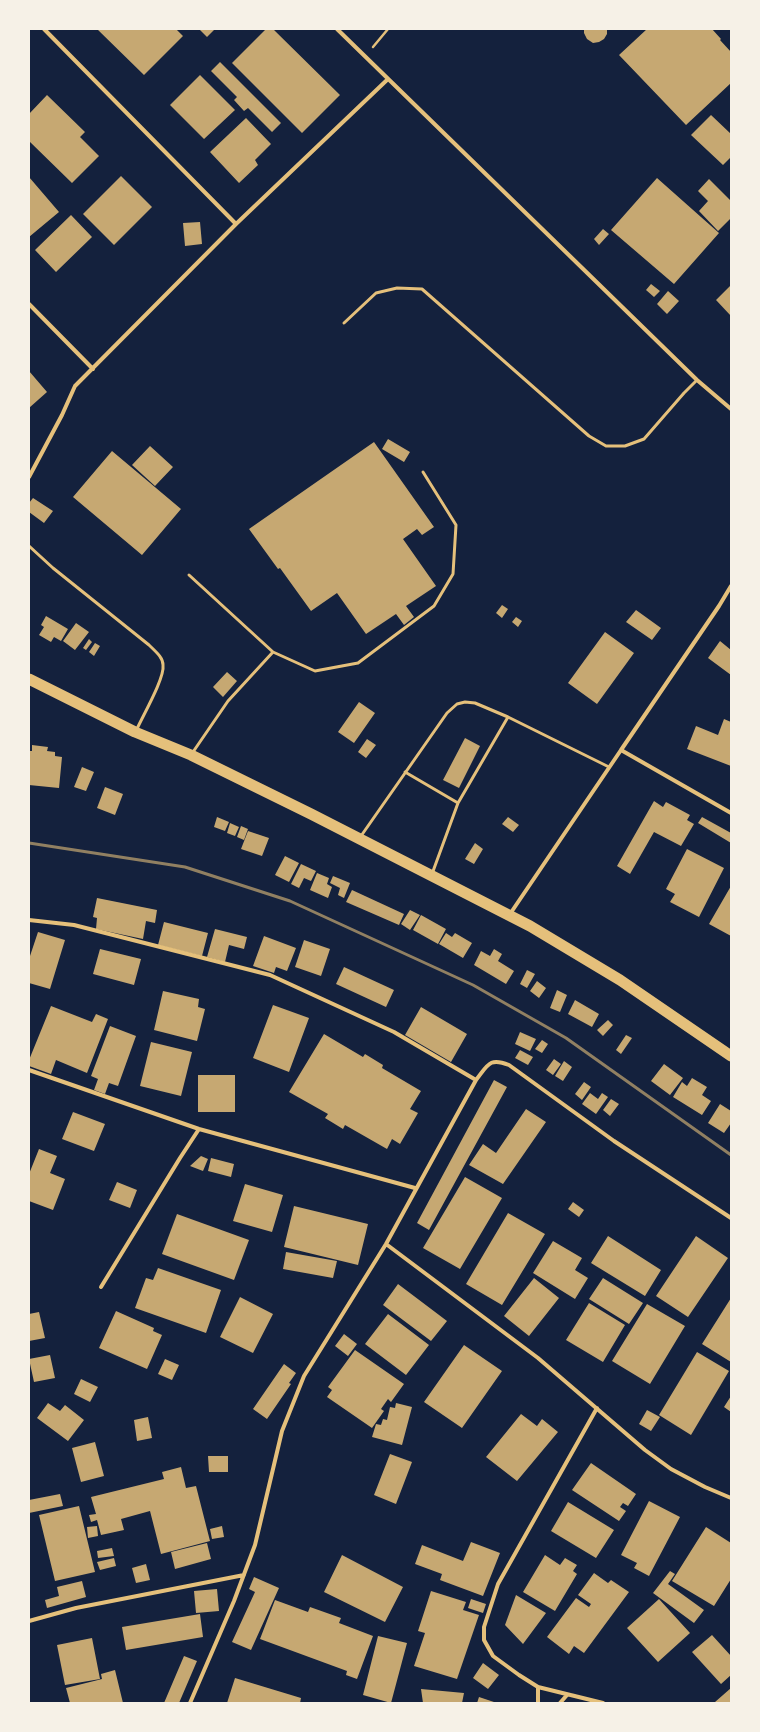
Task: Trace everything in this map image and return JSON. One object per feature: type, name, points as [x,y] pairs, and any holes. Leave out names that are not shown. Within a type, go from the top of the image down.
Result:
[{"type":"highway","points":[[29,679],[135,732],[191,756],[510,915],[620,980],[731,1056]]},
{"type":"street","points":[[44,29],[236,224]]},
{"type":"street","points":[[337,29],[697,380],[731,409]]},
{"type":"street","points":[[29,477],[62,415],[75,386],[236,224],[388,79]]},
{"type":"street","points":[[29,304],[93,369]]},
{"type":"street","points":[[510,915],[731,586]]},
{"type":"street","points":[[621,750],[731,813]]},
{"type":"street","points":[[29,920],[74,926],[270,975],[394,1032],[476,1080]]},
{"type":"street","points":[[190,1703],[244,1575],[255,1545],[282,1431],[304,1376],[386,1244],[415,1188],[476,1080],[490,1062],[498,1060],[509,1065],[614,1141],[731,1218]]},
{"type":"street","points":[[29,1070],[199,1130],[415,1188]]},
{"type":"street","points":[[101,1287],[180,1158],[199,1130]]},
{"type":"street","points":[[386,1244],[538,1358],[645,1450],[671,1469],[705,1487],[731,1498]]},
{"type":"street","points":[[597,1408],[498,1584],[484,1627],[484,1640],[493,1656],[538,1687],[567,1695],[596,1700],[603,1703]]},
{"type":"street","points":[[29,1621],[76,1608],[244,1575]]},
{"type":"street","points":[[538,1687],[538,1703]]},
{"type":"street","points":[[560,1703],[567,1695]]},
{"type":"lane","points":[[344,323],[376,293],[397,288],[422,289],[589,436],[606,446],[626,446],[644,439],[697,380]]},
{"type":"lane","points":[[189,574],[273,652],[315,671],[358,663],[434,606],[453,574],[456,525],[423,472]]},
{"type":"lane","points":[[29,546],[53,568],[149,645],[160,656],[164,664],[162,675],[135,732]]},
{"type":"lane","points":[[191,756],[228,701],[273,652]]},
{"type":"lane","points":[[359,839],[447,712],[457,704],[465,702],[475,703],[508,717],[609,767]]},
{"type":"lane","points":[[432,876],[458,803],[508,717]]},
{"type":"lane","points":[[405,772],[458,803]]},
{"type":"path","points":[[365,57],[388,29]]},
{"type":"building","points":[[97,29],[176,29],[183,36],[144,75]]},
{"type":"building","points":[[199,29],[215,29],[207,37]]},
{"type":"building","points":[[266,29],[273,29],[340,95],[302,133],[232,63]]},
{"type":"building","points":[[584,29],[607,29],[607,34],[604,39],[593,43],[587,39]]},
{"type":"building","points":[[647,29],[712,29],[731,52],[731,83],[686,125],[619,55]]},
{"type":"building","points":[[220,62],[281,123],[272,132],[248,108],[244,111],[234,100],[237,97],[211,71]]},
{"type":"building","points":[[200,75],[235,110],[204,139],[170,105]]},
{"type":"building","points":[[47,95],[85,132],[80,137],[99,156],[72,183],[29,141],[29,114]]},
{"type":"building","points":[[711,115],[731,134],[731,157],[723,165],[691,135]]},
{"type":"building","points":[[246,118],[271,144],[255,160],[258,165],[239,183],[210,152]]},
{"type":"building","points":[[121,176],[152,207],[114,245],[83,214]]},
{"type":"building","points":[[29,177],[59,212],[29,237]]},
{"type":"building","points":[[657,178],[719,233],[674,284],[611,230]]},
{"type":"building","points":[[709,179],[731,201],[731,218],[718,231],[699,211],[708,201],[698,191]]},
{"type":"building","points":[[71,215],[92,237],[56,272],[35,250]]},
{"type":"building","points":[[200,222],[202,244],[185,246],[183,223]]},
{"type":"building","points":[[603,229],[609,234],[599,245],[594,239]]},
{"type":"building","points":[[651,284],[660,291],[654,297],[646,290]]},
{"type":"building","points":[[731,285],[731,316],[716,300]]},
{"type":"building","points":[[668,291],[679,301],[667,314],[657,304]]},
{"type":"building","points":[[29,371],[47,392],[29,408]]},
{"type":"building","points":[[388,439],[410,452],[404,462],[382,449]]},
{"type":"building","points":[[374,442],[434,527],[422,535],[417,529],[403,539],[436,586],[406,606],[414,617],[404,625],[396,614],[366,634],[337,593],[311,611],[280,568],[278,569],[249,529]]},
{"type":"building","points":[[150,446],[173,467],[155,486],[132,465]]},
{"type":"building","points":[[112,451],[181,509],[142,555],[73,497]]},
{"type":"building","points":[[33,498],[53,511],[44,523],[29,512],[29,503]]},
{"type":"building","points":[[502,605],[508,609],[502,618],[496,613]]},
{"type":"building","points":[[636,610],[661,628],[652,640],[626,622]]},
{"type":"building","points":[[46,616],[68,629],[61,641],[54,637],[51,642],[39,635],[44,627],[41,625]]},
{"type":"building","points":[[516,617],[522,621],[518,627],[512,622]]},
{"type":"building","points":[[76,623],[89,632],[75,650],[63,641]]},
{"type":"building","points":[[605,632],[634,653],[597,704],[568,683]]},
{"type":"building","points":[[89,639],[92,642],[86,650],[83,648]]},
{"type":"building","points":[[720,641],[731,650],[731,675],[708,658]]},
{"type":"building","points":[[95,643],[100,646],[94,656],[89,652]]},
{"type":"building","points":[[227,672],[237,681],[223,697],[213,687]]},
{"type":"building","points":[[359,702],[375,713],[354,743],[338,732]]},
{"type":"building","points":[[724,719],[731,722],[731,766],[687,749],[696,726],[718,735]]},
{"type":"building","points":[[465,738],[480,746],[459,788],[443,780]]},
{"type":"building","points":[[367,739],[376,745],[366,758],[358,752]]},
{"type":"building","points":[[32,745],[48,747],[47,751],[55,752],[55,756],[62,757],[59,788],[29,785],[29,751],[32,751]]},
{"type":"building","points":[[82,767],[94,772],[86,791],[74,787]]},
{"type":"building","points":[[105,787],[123,794],[115,815],[97,808]]},
{"type":"building","points":[[654,801],[663,807],[666,802],[690,815],[687,820],[694,824],[681,846],[654,832],[630,874],[617,866]]},
{"type":"building","points":[[217,817],[229,822],[225,831],[214,827]]},
{"type":"building","points":[[508,817],[519,825],[513,832],[502,824]]},
{"type":"building","points":[[702,817],[731,833],[731,843],[698,823]]},
{"type":"building","points":[[230,823],[239,827],[235,836],[227,833]]},
{"type":"building","points":[[241,826],[248,829],[244,840],[237,837]]},
{"type":"building","points":[[248,831],[269,838],[262,856],[241,849]]},
{"type":"building","points":[[475,843],[483,849],[474,864],[465,859]]},
{"type":"building","points":[[687,849],[724,868],[699,917],[670,902],[675,894],[666,889]]},
{"type":"building","points":[[285,856],[299,863],[289,882],[275,875]]},
{"type":"building","points":[[301,864],[316,871],[311,881],[304,878],[299,888],[291,884]]},
{"type":"building","points":[[317,873],[329,878],[327,884],[332,887],[328,898],[310,890]]},
{"type":"building","points":[[333,876],[350,883],[344,898],[338,895],[340,888],[330,883]]},
{"type":"building","points":[[731,886],[731,936],[709,924]]},
{"type":"building","points":[[352,890],[404,914],[399,925],[346,902]]},
{"type":"building","points":[[97,898],[157,910],[155,923],[146,921],[143,939],[96,929],[97,918],[93,917]]},
{"type":"building","points":[[410,910],[420,915],[410,930],[401,924]]},
{"type":"building","points":[[421,915],[446,929],[438,944],[413,930]]},
{"type":"building","points":[[164,922],[208,933],[202,956],[158,945]]},
{"type":"building","points":[[215,929],[247,937],[244,949],[229,945],[225,962],[207,957]]},
{"type":"building","points":[[38,932],[65,940],[50,989],[29,983],[29,959]]},
{"type":"building","points":[[446,933],[452,937],[455,933],[472,943],[463,958],[439,944]]},
{"type":"building","points":[[264,936],[296,948],[287,971],[276,967],[274,973],[253,966]]},
{"type":"building","points":[[304,940],[330,949],[321,976],[295,967]]},
{"type":"building","points":[[100,949],[141,959],[134,985],[93,974]]},
{"type":"building","points":[[494,949],[502,954],[498,961],[514,971],[506,984],[474,965],[481,951],[490,956]]},
{"type":"building","points":[[344,967],[394,990],[386,1007],[336,984]]},
{"type":"building","points":[[527,970],[535,974],[527,988],[520,984]]},
{"type":"building","points":[[537,981],[546,988],[539,998],[530,991]]},
{"type":"building","points":[[557,990],[567,995],[560,1012],[550,1008]]},
{"type":"building","points":[[163,991],[199,999],[198,1007],[205,1009],[197,1041],[154,1030]]},
{"type":"building","points":[[575,1000],[599,1014],[592,1027],[568,1014]]},
{"type":"building","points":[[273,1005],[309,1018],[289,1072],[253,1058]]},
{"type":"building","points":[[51,1006],[92,1022],[96,1014],[108,1019],[87,1073],[56,1060],[51,1074],[29,1066],[29,1060]]},
{"type":"building","points":[[421,1007],[467,1034],[451,1062],[405,1035]]},
{"type":"building","points":[[608,1020],[613,1025],[603,1036],[597,1030]]},
{"type":"building","points":[[110,1026],[136,1036],[118,1086],[109,1083],[105,1094],[94,1090],[98,1079],[91,1076]]},
{"type":"building","points":[[520,1032],[536,1039],[530,1051],[515,1044]]},
{"type":"building","points":[[324,1034],[363,1057],[365,1054],[383,1065],[382,1068],[421,1091],[410,1109],[418,1113],[400,1144],[392,1139],[387,1149],[345,1125],[343,1129],[325,1118],[328,1114],[289,1092]]},
{"type":"building","points":[[626,1035],[632,1038],[621,1054],[616,1050]]},
{"type":"building","points":[[542,1040],[548,1044],[542,1053],[535,1049]]},
{"type":"building","points":[[151,1042],[192,1052],[181,1096],[140,1086]]},
{"type":"building","points":[[520,1050],[533,1057],[528,1065],[515,1058]]},
{"type":"building","points":[[554,1059],[561,1064],[553,1075],[546,1070]]},
{"type":"building","points":[[564,1061],[572,1067],[563,1081],[555,1076]]},
{"type":"building","points":[[664,1064],[683,1078],[670,1095],[651,1081]]},
{"type":"building","points":[[198,1075],[235,1075],[235,1112],[198,1112]]},
{"type":"building","points":[[692,1078],[707,1087],[702,1095],[711,1101],[702,1115],[673,1097],[682,1082],[687,1086]]},
{"type":"building","points":[[494,1080],[507,1087],[429,1230],[417,1223]]},
{"type":"building","points":[[584,1082],[591,1087],[582,1100],[575,1094]]},
{"type":"building","points":[[590,1093],[598,1099],[602,1093],[608,1097],[596,1114],[582,1104]]},
{"type":"building","points":[[611,1099],[619,1104],[610,1116],[603,1110]]},
{"type":"building","points":[[720,1104],[731,1111],[731,1123],[724,1133],[708,1123]]},
{"type":"building","points":[[526,1109],[546,1122],[503,1184],[469,1165],[483,1144],[496,1153]]},
{"type":"building","points":[[73,1112],[105,1124],[94,1151],[62,1139]]},
{"type":"building","points":[[39,1149],[57,1156],[50,1173],[65,1179],[53,1210],[29,1201],[29,1174]]},
{"type":"building","points":[[201,1156],[208,1159],[203,1171],[190,1166]]},
{"type":"building","points":[[211,1158],[234,1164],[231,1177],[208,1171]]},
{"type":"building","points":[[465,1177],[502,1198],[460,1269],[423,1248]]},
{"type":"building","points":[[117,1182],[137,1190],[130,1208],[109,1200]]},
{"type":"building","points":[[245,1184],[283,1195],[272,1232],[233,1221]]},
{"type":"building","points":[[573,1202],[584,1210],[579,1217],[568,1209]]},
{"type":"building","points":[[294,1206],[368,1224],[358,1265],[284,1247]]},
{"type":"building","points":[[508,1213],[545,1234],[502,1305],[466,1284]]},
{"type":"building","points":[[177,1214],[249,1240],[234,1280],[162,1254]]},
{"type":"building","points":[[608,1236],[661,1270],[645,1296],[591,1263]]},
{"type":"building","points":[[696,1236],[728,1258],[688,1317],[656,1296]]},
{"type":"building","points":[[553,1241],[582,1258],[575,1270],[588,1278],[575,1299],[533,1273]]},
{"type":"building","points":[[286,1252],[337,1261],[333,1278],[283,1269]]},
{"type":"building","points":[[158,1268],[221,1290],[206,1333],[135,1308],[146,1278],[153,1280]]},
{"type":"building","points":[[534,1278],[559,1298],[529,1336],[504,1316]]},
{"type":"building","points":[[603,1278],[643,1303],[629,1324],[589,1299]]},
{"type":"building","points":[[398,1284],[447,1321],[431,1341],[383,1305]]},
{"type":"building","points":[[240,1297],[273,1314],[253,1353],[220,1337]]},
{"type":"building","points":[[731,1298],[731,1362],[702,1344]]},
{"type":"building","points":[[589,1303],[625,1325],[603,1362],[566,1340]]},
{"type":"building","points":[[647,1304],[685,1326],[650,1384],[612,1361]]},
{"type":"building","points":[[116,1311],[154,1328],[153,1331],[162,1335],[147,1369],[99,1348]]},
{"type":"building","points":[[39,1312],[45,1338],[29,1341],[29,1314]]},
{"type":"building","points":[[388,1314],[429,1345],[406,1375],[365,1344]]},
{"type":"building","points":[[344,1334],[357,1344],[348,1356],[335,1346]]},
{"type":"building","points":[[464,1345],[502,1371],[462,1428],[424,1402]]},
{"type":"building","points":[[355,1350],[404,1384],[391,1402],[388,1399],[381,1409],[384,1411],[372,1428],[327,1397],[332,1390],[328,1387]]},
{"type":"building","points":[[697,1352],[729,1371],[691,1435],[659,1415]]},
{"type":"building","points":[[50,1355],[55,1378],[34,1382],[29,1359]]},
{"type":"building","points":[[165,1359],[179,1365],[172,1380],[158,1374]]},
{"type":"building","points":[[284,1364],[296,1373],[289,1383],[291,1384],[267,1419],[253,1409]]},
{"type":"building","points":[[81,1379],[98,1387],[90,1402],[74,1394]]},
{"type":"building","points":[[731,1396],[731,1412],[724,1407]]},
{"type":"building","points":[[48,1403],[60,1411],[65,1405],[84,1420],[68,1441],[37,1418]]},
{"type":"building","points":[[396,1403],[412,1407],[402,1445],[372,1437],[376,1424],[381,1425],[383,1419],[387,1420],[390,1407],[395,1408]]},
{"type":"building","points":[[647,1410],[660,1417],[651,1431],[639,1424]]},
{"type":"building","points":[[521,1414],[537,1426],[542,1419],[558,1432],[517,1481],[486,1457]]},
{"type":"building","points":[[148,1417],[152,1438],[137,1441],[134,1420]]},
{"type":"building","points":[[95,1442],[104,1476],[81,1482],[72,1448]]},
{"type":"building","points":[[390,1454],[412,1462],[396,1504],[374,1495]]},
{"type":"building","points":[[208,1456],[228,1456],[228,1472],[209,1472]]},
{"type":"building","points":[[591,1463],[636,1494],[628,1506],[623,1503],[620,1507],[626,1511],[619,1521],[572,1490]]},
{"type":"building","points":[[181,1467],[186,1488],[196,1486],[210,1541],[161,1554],[150,1511],[121,1519],[124,1530],[101,1535],[97,1520],[91,1522],[89,1515],[96,1514],[91,1497],[164,1479],[162,1472]]},
{"type":"building","points":[[60,1494],[63,1506],[29,1513],[29,1500]]},
{"type":"building","points":[[649,1501],[680,1517],[649,1576],[634,1568],[637,1563],[621,1555]]},
{"type":"building","points":[[568,1502],[614,1530],[596,1558],[551,1531]]},
{"type":"building","points":[[79,1506],[95,1572],[55,1581],[39,1515]]},
{"type":"building","points":[[97,1526],[98,1536],[88,1538],[87,1527]]},
{"type":"building","points":[[222,1526],[224,1537],[212,1539],[210,1529]]},
{"type":"building","points":[[706,1527],[731,1543],[731,1579],[714,1606],[672,1581]]},
{"type":"building","points":[[471,1542],[500,1553],[483,1596],[440,1580],[442,1574],[415,1564],[422,1545],[463,1561]]},
{"type":"building","points":[[207,1543],[211,1559],[175,1569],[171,1552]]},
{"type":"building","points":[[112,1548],[114,1556],[98,1558],[97,1551]]},
{"type":"building","points":[[342,1555],[403,1587],[385,1622],[324,1592]]},
{"type":"building","points":[[545,1555],[560,1565],[565,1558],[577,1565],[573,1571],[577,1574],[555,1611],[523,1592]]},
{"type":"building","points":[[114,1558],[116,1566],[100,1570],[97,1562]]},
{"type":"building","points":[[146,1564],[150,1580],[136,1583],[132,1568]]},
{"type":"building","points":[[670,1571],[675,1574],[668,1584],[704,1610],[694,1623],[653,1593]]},
{"type":"building","points":[[594,1573],[608,1583],[611,1580],[629,1592],[584,1653],[574,1646],[569,1654],[547,1637],[576,1598],[589,1607],[591,1604],[578,1595]]},
{"type":"building","points":[[254,1577],[279,1588],[251,1650],[232,1642],[255,1592],[249,1589]]},
{"type":"building","points":[[82,1581],[86,1597],[47,1608],[45,1600],[59,1596],[57,1587]]},
{"type":"building","points":[[217,1589],[219,1611],[196,1613],[194,1591]]},
{"type":"building","points":[[431,1591],[466,1602],[463,1610],[479,1615],[457,1679],[414,1666],[425,1633],[418,1631]]},
{"type":"building","points":[[516,1595],[546,1613],[523,1644],[505,1625]]},
{"type":"building","points":[[471,1599],[486,1604],[483,1613],[468,1608]]},
{"type":"building","points":[[659,1599],[690,1633],[658,1662],[627,1628]]},
{"type":"building","points":[[275,1600],[308,1612],[310,1607],[341,1618],[339,1623],[373,1636],[357,1679],[346,1675],[347,1671],[260,1639]]},
{"type":"building","points":[[200,1614],[203,1637],[126,1650],[122,1627]]},
{"type":"building","points":[[712,1635],[731,1656],[731,1675],[721,1684],[692,1652]]},
{"type":"building","points":[[378,1636],[407,1643],[391,1703],[363,1695]]},
{"type":"building","points":[[92,1638],[100,1679],[65,1685],[57,1645]]},
{"type":"building","points":[[184,1656],[197,1661],[179,1703],[164,1703]]},
{"type":"building","points":[[483,1663],[499,1675],[488,1689],[473,1678]]},
{"type":"building","points":[[115,1670],[123,1703],[70,1703],[66,1688],[102,1679],[101,1674]]},
{"type":"building","points":[[235,1678],[301,1698],[300,1703],[227,1703]]},
{"type":"building","points":[[731,1688],[731,1703],[715,1702]]},
{"type":"building","points":[[421,1689],[464,1693],[462,1703],[423,1703]]},
{"type":"building","points":[[479,1697],[497,1703],[477,1703]]},
{"type":"railway","points":[[29,843],[185,867],[290,901],[473,985],[566,1038],[731,1155]]}]
